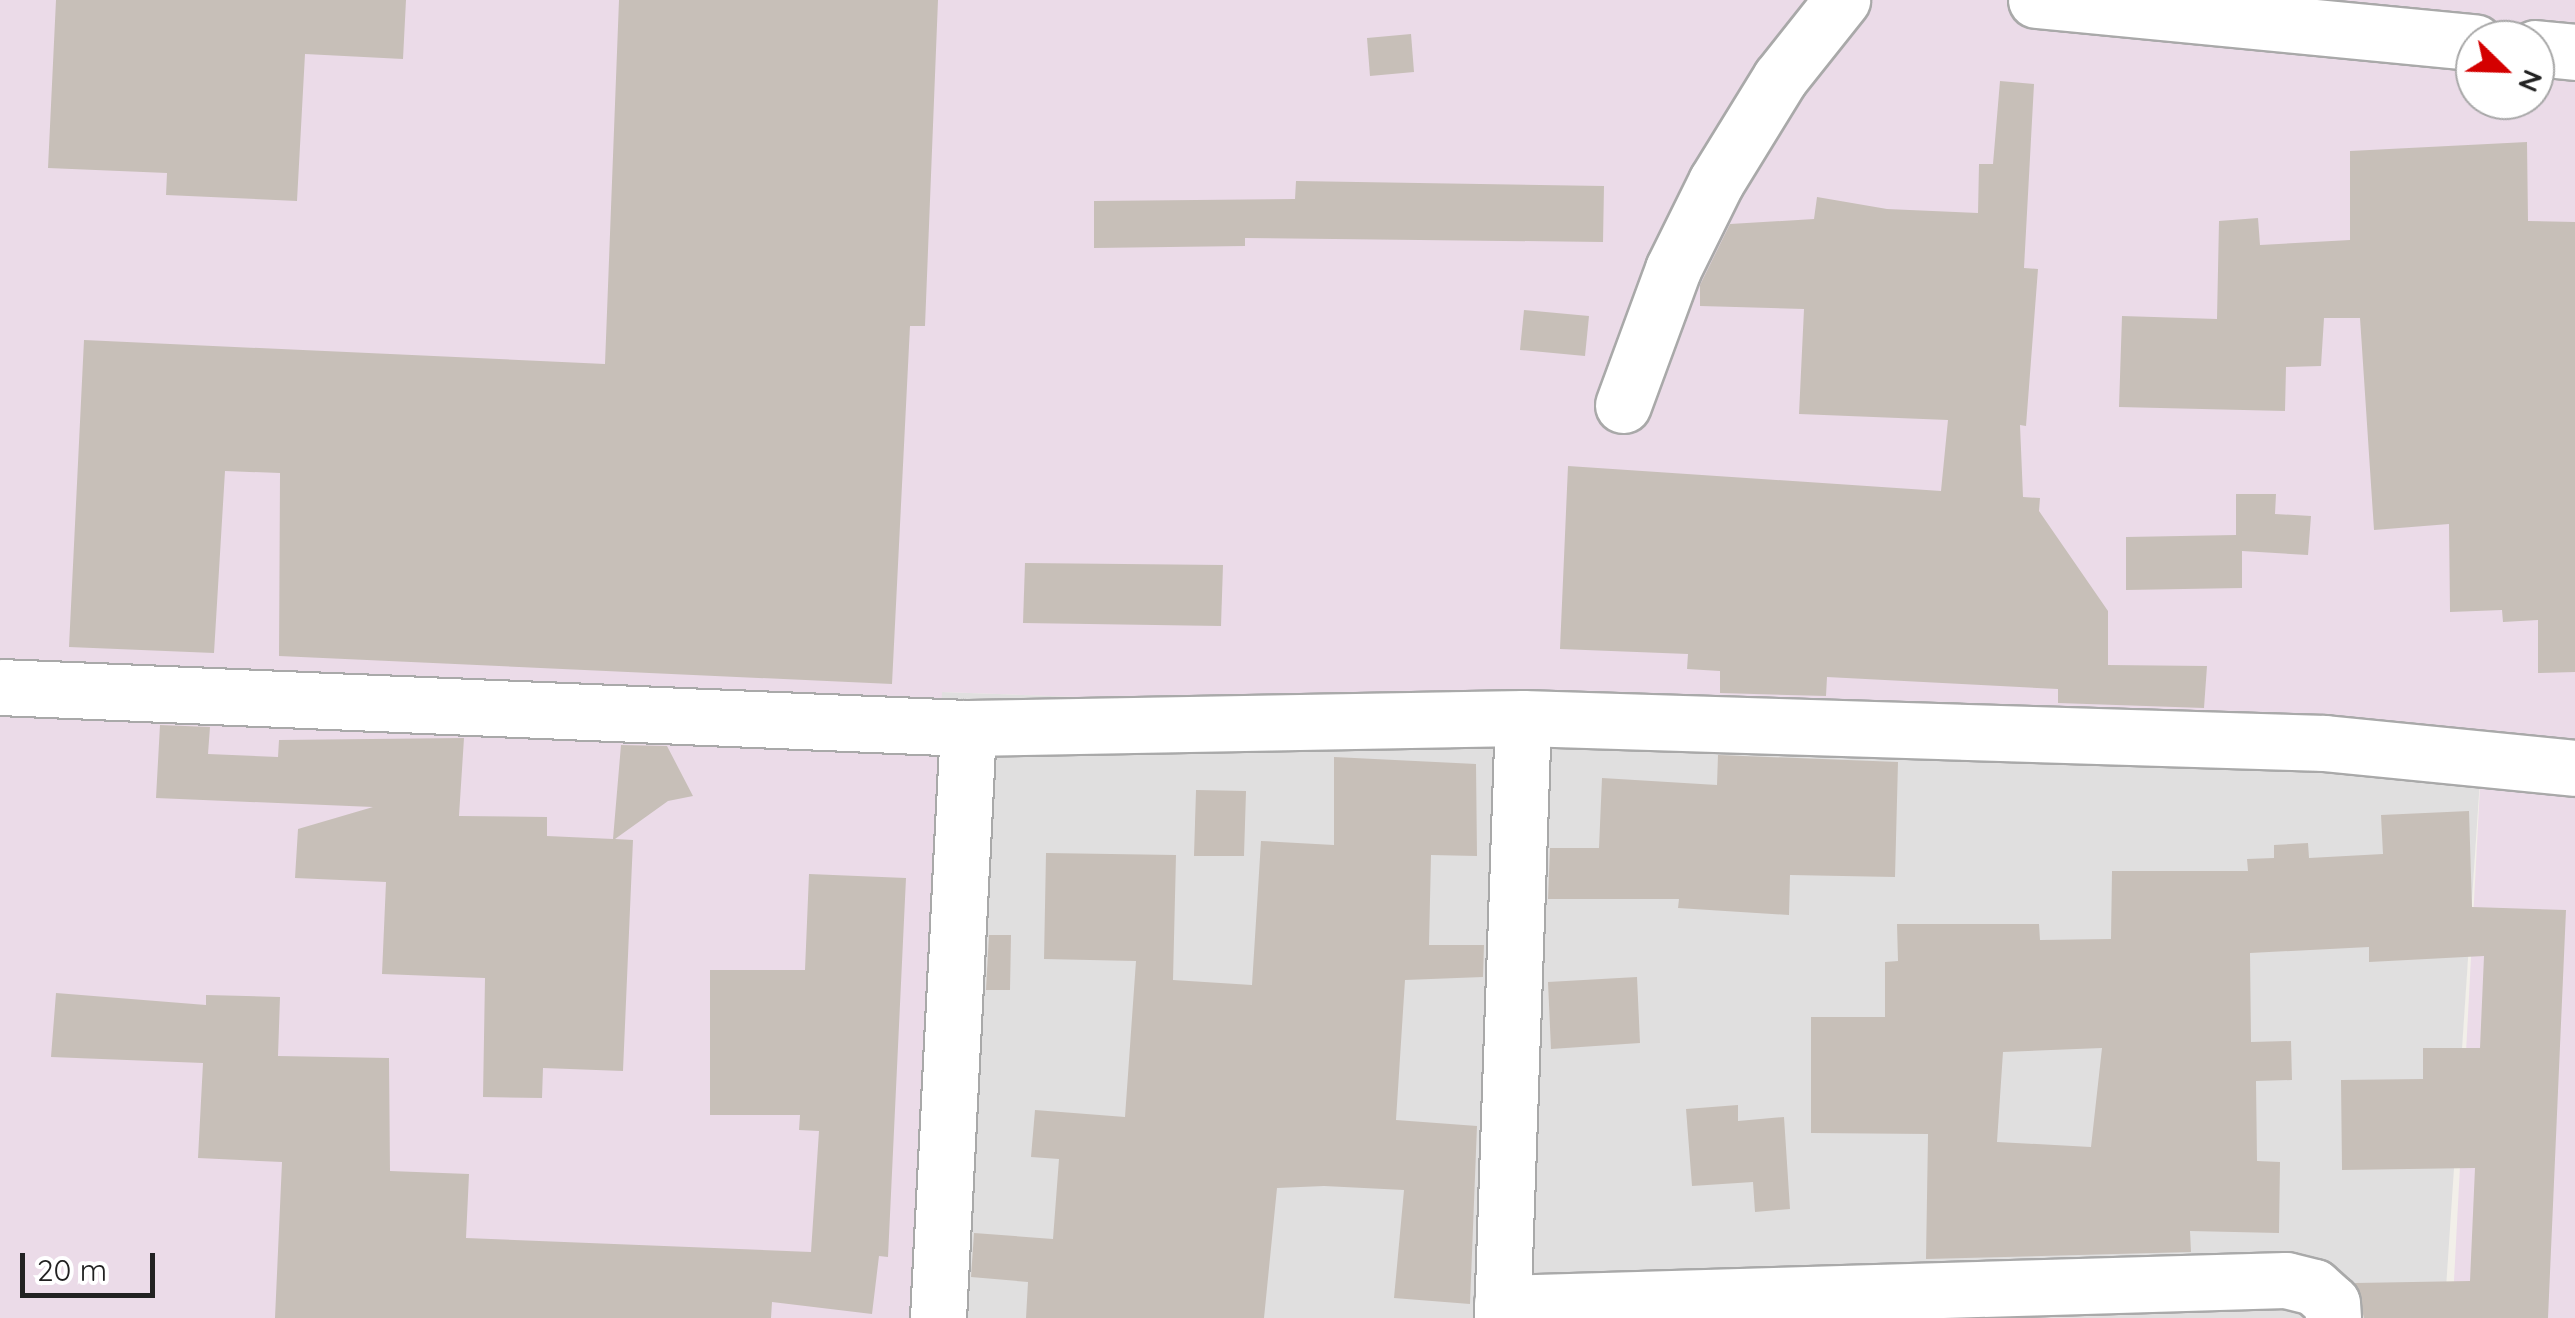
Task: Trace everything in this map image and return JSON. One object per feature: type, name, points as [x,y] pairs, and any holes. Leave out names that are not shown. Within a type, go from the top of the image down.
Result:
[{"type":"street","points":[[1623,405],[1673,268],[1716,182],[1780,78],[1842,0]]},
{"type":"street","points":[[2036,0],[2455,40]]},
{"type":"street","points":[[0,687],[968,728],[1523,718],[2325,743],[2575,768]]},
{"type":"street","points":[[1523,718],[1502,1311],[2286,1280],[2314,1287],[2332,1303],[2333,1318]]},
{"type":"street","points":[[938,1318],[968,728]]},
{"type":"shaded area","points":[[0,0],[2575,0],[2575,1318],[2452,1318],[2482,749],[942,692],[917,1318],[0,1318]]},
{"type":"shaded area","points":[[941,692],[2482,749],[2444,1318],[917,1318]]},
{"type":"building","points":[[56,0],[406,0],[403,59],[305,54],[297,201],[166,195],[167,173],[48,168]]},
{"type":"building","points":[[619,0],[938,0],[925,326],[910,326],[892,684],[279,656],[280,473],[225,471],[214,653],[69,647],[84,340],[605,364]]},
{"type":"building","points":[[1411,34],[1414,72],[1370,76],[1367,38]]},
{"type":"building","points":[[2000,81],[2034,84],[2024,268],[2038,269],[2026,426],[2020,425],[2023,497],[2040,498],[2039,511],[2108,611],[2108,665],[2207,666],[2204,708],[2058,703],[2058,689],[1827,677],[1826,696],[1720,693],[1720,671],[1687,669],[1688,654],[1560,649],[1568,466],[1941,491],[1948,420],[1799,414],[1804,309],[1700,306],[1700,285],[1730,224],[1814,219],[1817,197],[1887,209],[1978,213],[1979,164],[1993,164]]},
{"type":"building","points":[[2527,142],[2528,221],[2575,222],[2575,672],[2538,673],[2538,620],[2503,622],[2502,610],[2450,612],[2449,524],[2374,530],[2360,318],[2324,318],[2321,366],[2286,367],[2285,411],[2119,407],[2122,316],[2217,319],[2219,221],[2258,218],[2260,245],[2350,240],[2350,151]]},
{"type":"building","points":[[1296,181],[1604,186],[1603,242],[1245,238],[1245,246],[1094,248],[1094,201],[1295,199]]},
{"type":"building","points":[[1524,310],[1589,316],[1585,356],[1520,350]]},
{"type":"building","points":[[2236,494],[2276,494],[2275,514],[2311,516],[2308,555],[2242,551],[2242,588],[2126,590],[2126,537],[2236,535]]},
{"type":"building","points":[[1025,563],[1223,565],[1221,626],[1023,623]]},
{"type":"building","points":[[160,725],[210,727],[208,754],[278,757],[279,740],[464,738],[459,816],[547,817],[547,836],[613,839],[621,745],[667,746],[693,796],[668,801],[615,839],[633,840],[623,1071],[543,1068],[542,1098],[483,1097],[485,978],[382,974],[386,882],[295,878],[298,829],[373,807],[156,798]]},
{"type":"building","points":[[1718,755],[1898,762],[1895,877],[1790,875],[1789,915],[1678,908],[1679,899],[1548,899],[1550,848],[1599,848],[1602,778],[1717,785]]},
{"type":"building","points":[[1334,757],[1476,764],[1477,856],[1431,855],[1429,945],[1484,945],[1483,977],[1405,980],[1396,1120],[1477,1126],[1470,1304],[1394,1298],[1404,1190],[1324,1186],[1277,1188],[1264,1318],[1026,1318],[1028,1282],[971,1277],[974,1233],[1053,1239],[1059,1159],[1031,1157],[1035,1110],[1125,1117],[1136,961],[1044,959],[1046,853],[1176,855],[1173,980],[1252,985],[1261,841],[1334,845]]},
{"type":"building","points":[[1196,790],[1246,791],[1244,856],[1194,856]]},
{"type":"building","points":[[2469,811],[2472,907],[2566,910],[2548,1318],[2364,1318],[2355,1283],[2470,1281],[2475,1168],[2342,1170],[2341,1080],[2423,1079],[2423,1048],[2480,1048],[2484,956],[2369,962],[2369,947],[2250,953],[2251,1042],[2291,1041],[2292,1080],[2256,1081],[2257,1161],[2280,1162],[2279,1233],[2190,1231],[2191,1252],[1926,1259],[1928,1134],[1811,1133],[1811,1017],[1885,1017],[1885,962],[1898,961],[1897,924],[2039,924],[2040,940],[2111,939],[2112,871],[2248,871],[2247,859],[2274,858],[2274,845],[2308,843],[2309,858],[2383,854],[2381,815]],"holes":[[[2102,1048],[2091,1147],[1997,1142],[2003,1052]]]},
{"type":"building","points":[[809,874],[906,878],[888,1257],[879,1256],[872,1314],[772,1302],[771,1318],[275,1318],[282,1162],[198,1158],[203,1063],[51,1057],[56,993],[206,1005],[206,995],[280,997],[278,1056],[389,1058],[390,1171],[469,1174],[466,1238],[811,1252],[819,1131],[799,1130],[800,1115],[710,1115],[710,970],[805,970]]},
{"type":"building","points":[[989,935],[1011,935],[1010,990],[986,990]]},
{"type":"building","points":[[1637,977],[1640,1043],[1551,1049],[1548,982]]},
{"type":"building","points":[[1738,1105],[1738,1121],[1784,1117],[1790,1209],[1755,1212],[1753,1182],[1692,1186],[1686,1109]]}]
